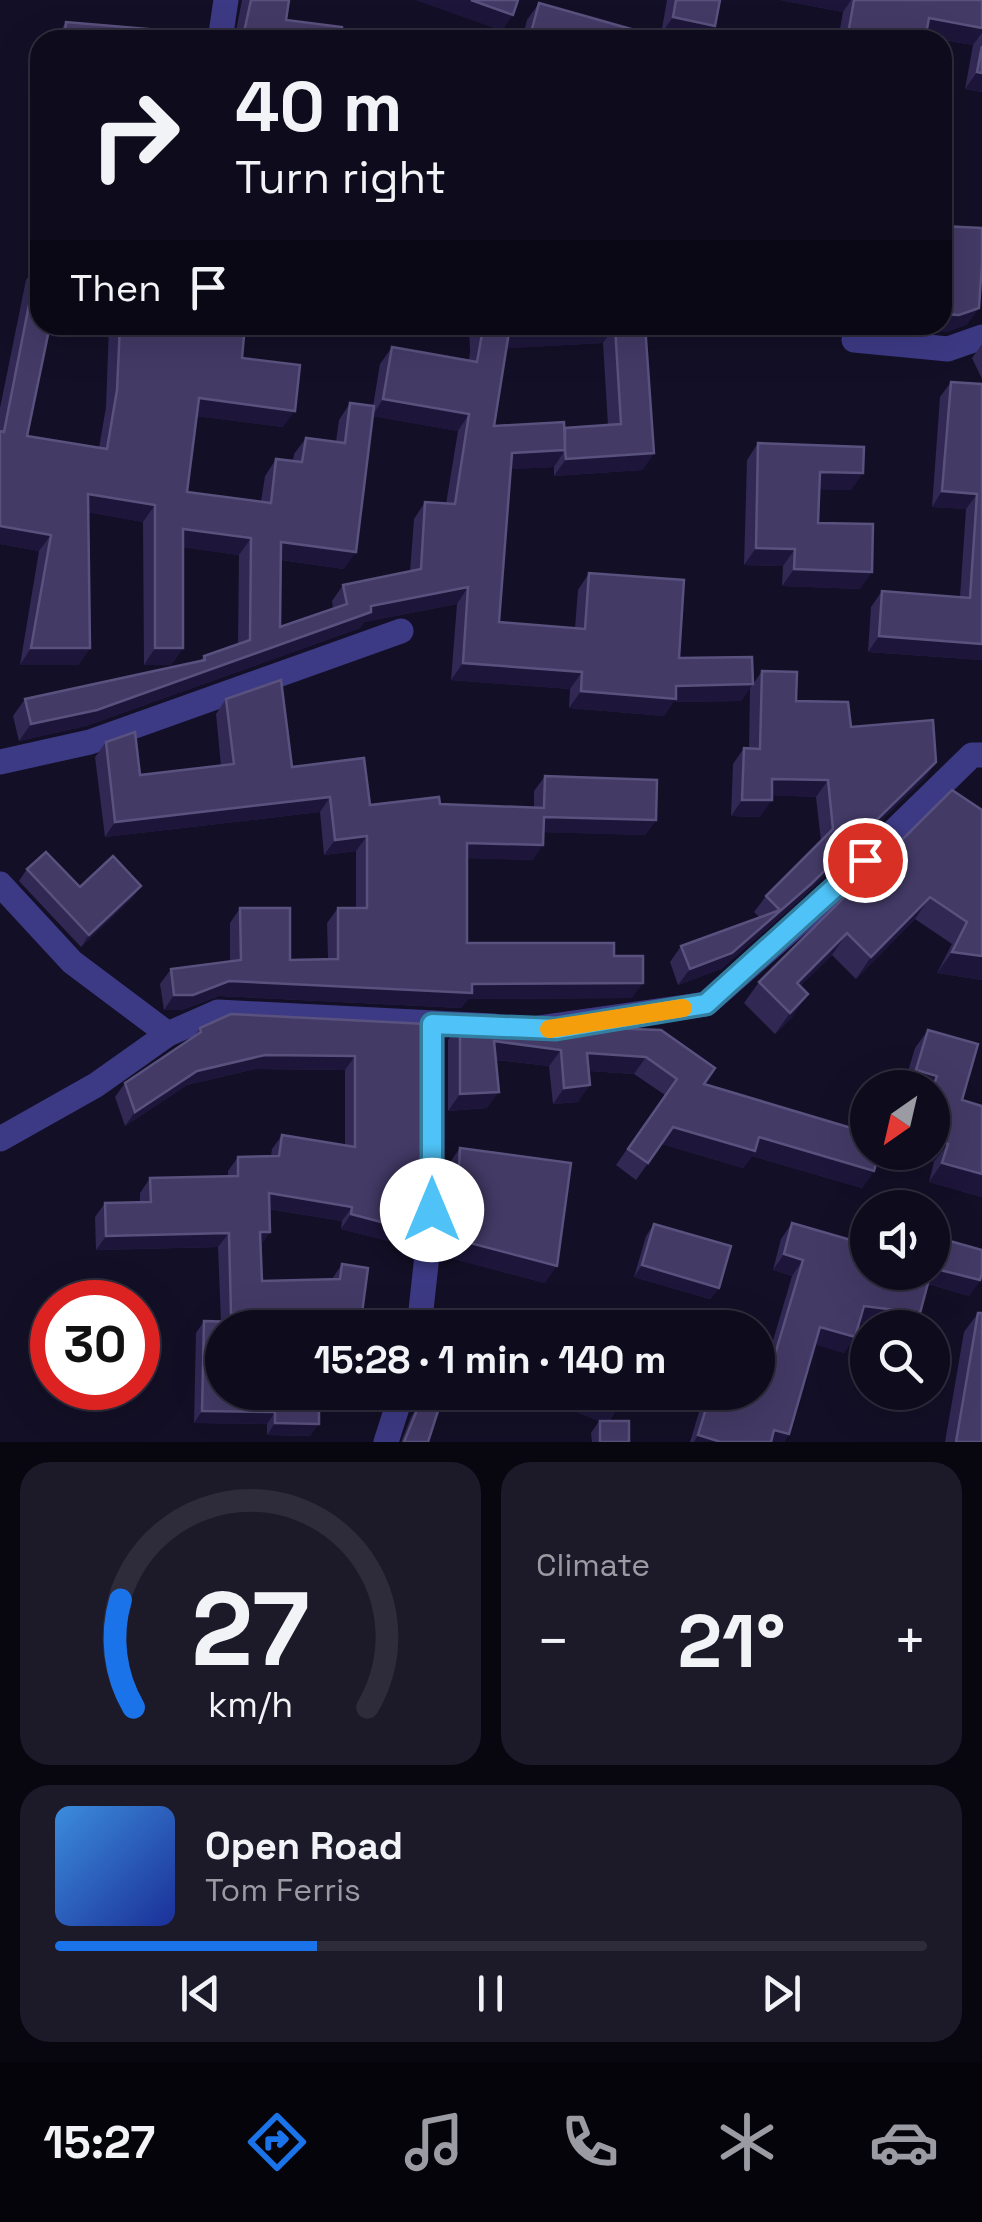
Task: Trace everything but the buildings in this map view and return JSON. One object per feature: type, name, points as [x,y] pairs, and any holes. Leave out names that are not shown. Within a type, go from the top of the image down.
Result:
[{"type":"street","points":[[222,30],[226,0]]},
{"type":"street","points":[[854,340],[948,349],[982,337]]},
{"type":"street","points":[[0,762],[90,742],[401,631]]},
{"type":"street","points":[[0,1139],[96,1084],[168,1034],[218,1012],[556,1029],[706,1004],[812,912],[972,754],[982,755]]},
{"type":"street","points":[[0,884],[72,962],[168,1034]]},
{"type":"street","points":[[421,1310],[432,1210],[432,1024]]},
{"type":"street","points":[[386,1442],[396,1410]]},
{"type":"slow traffic","points":[[549,1029],[683,1008]]},
{"type":"route","points":[[432,1210],[432,1024],[556,1029],[706,1004],[865,860]]}]
